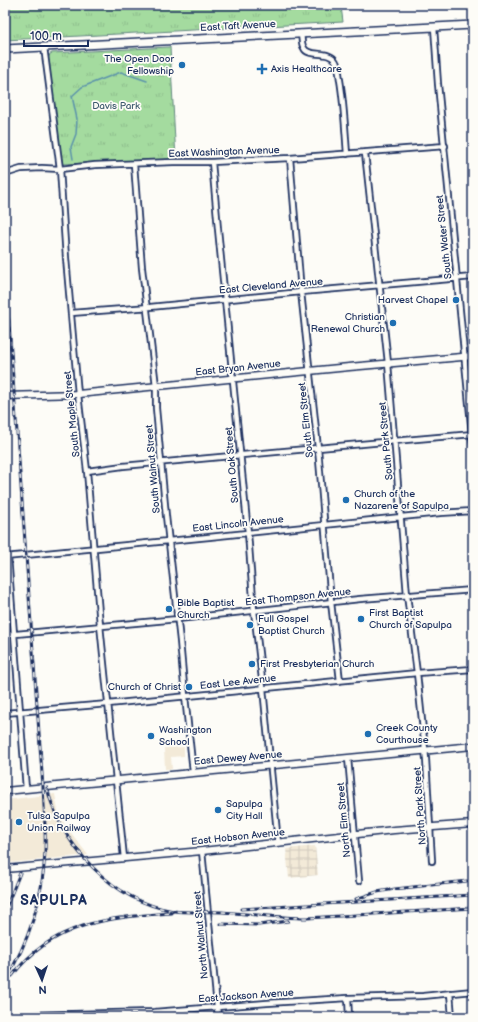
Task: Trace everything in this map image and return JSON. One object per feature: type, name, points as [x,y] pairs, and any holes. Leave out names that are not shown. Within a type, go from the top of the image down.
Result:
[{"type":"main road","name":"East Taft Avenue","points":[[5,49],[473,25]]},
{"type":"street","name":"South Water Street","points":[[434,27],[438,84],[473,446]]},
{"type":"street","points":[[301,33],[305,51],[329,55],[336,60],[338,65],[347,154]]},
{"type":"street","name":"South Maple Street","points":[[44,47],[60,169],[78,394],[87,471],[100,626],[124,858]]},
{"type":"street","name":"East Washington Avenue","points":[[5,174],[20,169],[60,169],[95,165],[290,158],[445,146]]},
{"type":"street","name":"South Park Street","points":[[365,153],[388,363],[408,595],[425,750]]},
{"type":"street","name":"South Elm Street","points":[[290,158],[301,292],[318,448],[331,602],[340,681]]},
{"type":"street","name":"South Oak Street","points":[[212,162],[224,300],[248,533],[254,611],[278,843]]},
{"type":"street","name":"South Walnut Street","points":[[134,164],[142,268],[156,386],[156,408],[161,463],[193,772]]},
{"type":"street","name":"East Cleveland Avenue","points":[[71,313],[473,277]]},
{"type":"street","name":"East Bryan Avenue","points":[[5,396],[78,394],[473,356]]},
{"type":"street","points":[[87,471],[123,466],[472,434]]},
{"type":"street","name":"East Lincoln Avenue","points":[[6,556],[440,513],[473,512]]},
{"type":"street","points":[[6,556],[21,711],[26,789]]},
{"type":"street","name":"East Thompson Avenue","points":[[5,635],[178,619],[331,602],[473,590]]},
{"type":"street","name":"East Lee Avenue","points":[[5,712],[108,704],[417,673],[473,669]]},
{"type":"street","name":"East Dewey Avenue","points":[[5,791],[473,746]]},
{"type":"street","name":"North Park Street","points":[[425,750],[432,861]]},
{"type":"street","name":"North Elm Street","points":[[348,758],[359,881]]},
{"type":"street","name":"East Hobson Avenue","points":[[5,869],[202,851],[394,830],[473,824]]},
{"type":"street","name":"North Walnut Street","points":[[202,851],[218,1017]]},
{"type":"street","name":"East Jackson Avenue","points":[[21,1017],[31,1015],[138,1015],[217,1007],[348,998],[423,996],[473,991]]},
{"type":"street","points":[[450,993],[452,1017]]},
{"type":"street","points":[[348,998],[349,1017]]},
{"type":"shaded area","points":[[184,747],[184,756],[171,757],[172,769],[165,769],[164,748]]},
{"type":"shaded area","points":[[55,794],[58,811],[65,825],[88,855],[9,863],[5,822],[5,800]]},
{"type":"shaded area","points":[[315,846],[318,875],[289,878],[286,849]]},
{"type":"green space","points":[[5,5],[341,6],[343,22],[5,40]]},
{"type":"green space","name":"Davis Park","points":[[170,47],[176,160],[62,164],[48,59],[50,54]]},
{"type":"waterway","points":[[73,159],[71,147],[76,134],[77,119],[72,96],[82,87],[121,72],[147,81]]},
{"type":"railway","points":[[5,269],[43,787],[45,836],[44,869],[38,903],[28,935],[14,966],[5,980]]},
{"type":"railway","points":[[47,788],[54,810],[64,830],[77,850],[93,868],[111,883],[130,896],[151,905],[180,912],[222,912],[275,917],[307,918],[473,908]]},
{"type":"railway","points":[[5,910],[20,873]]},
{"type":"railway","points":[[356,899],[377,892],[395,889],[467,881]]},
{"type":"railway","points":[[241,909],[473,895]]},
{"type":"railway","points":[[12,976],[28,958],[45,944],[64,933],[104,920],[172,913]]},
{"type":"railway","points":[[221,924],[259,925],[288,921]]},
{"type":"place","name":"The Open Door Fellowship","points":[[182,65]]},
{"type":"place","name":"Axis Healthcare","points":[[262,69]]},
{"type":"place","name":"Harvest Chapel","points":[[456,300]]},
{"type":"place","name":"Christian Renewal Church","points":[[393,323]]},
{"type":"place","name":"Church of the Nazarene of Sapulpa","points":[[346,500]]},
{"type":"place","name":"Bible Baptist Church","points":[[169,609]]},
{"type":"place","name":"First Baptist Church of Sapulpa","points":[[361,619]]},
{"type":"place","name":"Full Gospel Baptist Church","points":[[250,625]]},
{"type":"place","name":"First Presbyterian Church","points":[[252,664]]},
{"type":"place","name":"Church of Christ","points":[[189,687]]},
{"type":"place","name":"Creek County Courthouse","points":[[368,734]]},
{"type":"place","name":"Washington School","points":[[151,736]]},
{"type":"place","name":"Sapulpa City Hall","points":[[218,810]]},
{"type":"place","name":"Tulsa Sapulpa Union Railway","points":[[19,822]]},
{"type":"district","name":"SAPULPA","points":[[54,900]]}]
